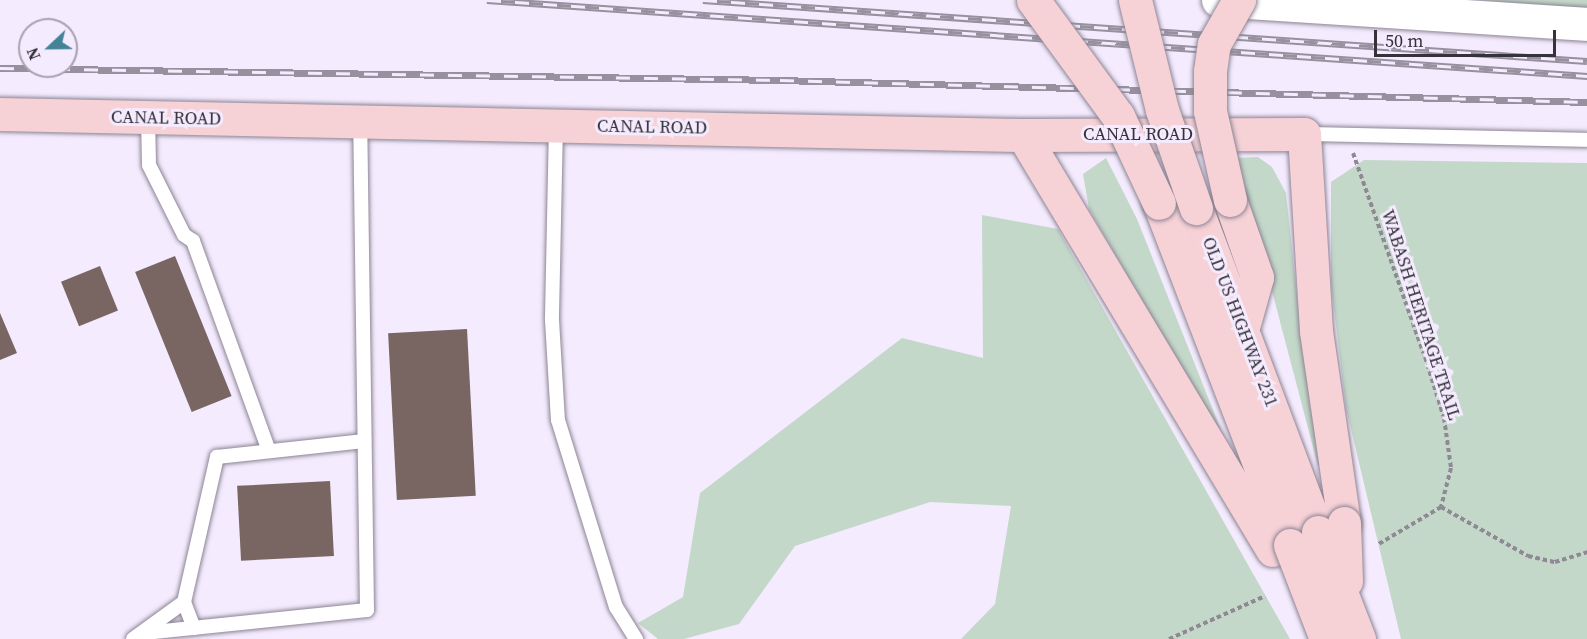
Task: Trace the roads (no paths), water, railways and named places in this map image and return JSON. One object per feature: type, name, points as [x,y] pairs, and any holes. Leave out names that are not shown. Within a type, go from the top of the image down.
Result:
[{"type":"main road","points":[[1033,0],[1118,116],[1159,202],[1306,538]]},
{"type":"main road","name":"OLD US HIGHWAY 231","points":[[1135,0],[1162,110],[1196,208],[1243,327],[1306,538],[1347,607],[1359,639]]},
{"type":"main road","points":[[1239,0],[1214,45],[1210,70],[1210,111],[1230,200],[1257,277],[1243,327]]},
{"type":"main road","name":"CANAL ROAD","points":[[0,114],[1023,135],[1304,134]]},
{"type":"main road","points":[[1304,134],[1316,331],[1306,538],[1320,625]]},
{"type":"main road","points":[[1023,135],[1077,216],[1306,538]]},
{"type":"street","points":[[1218,0],[1587,24]]},
{"type":"lane","points":[[148,117],[149,165],[184,236],[193,241],[269,451]]},
{"type":"lane","points":[[138,636],[367,610],[360,122]]},
{"type":"lane","points":[[556,125],[552,321],[558,420],[616,607],[636,639]]},
{"type":"lane","points":[[1304,134],[1587,140]]},
{"type":"lane","points":[[194,628],[184,602],[217,456],[364,441]]},
{"type":"lane","points":[[138,636],[184,602]]},
{"type":"railway","points":[[487,0],[1587,76]]},
{"type":"railway","points":[[703,0],[1587,61]]},
{"type":"railway","points":[[0,68],[780,80],[1587,102]]}]
